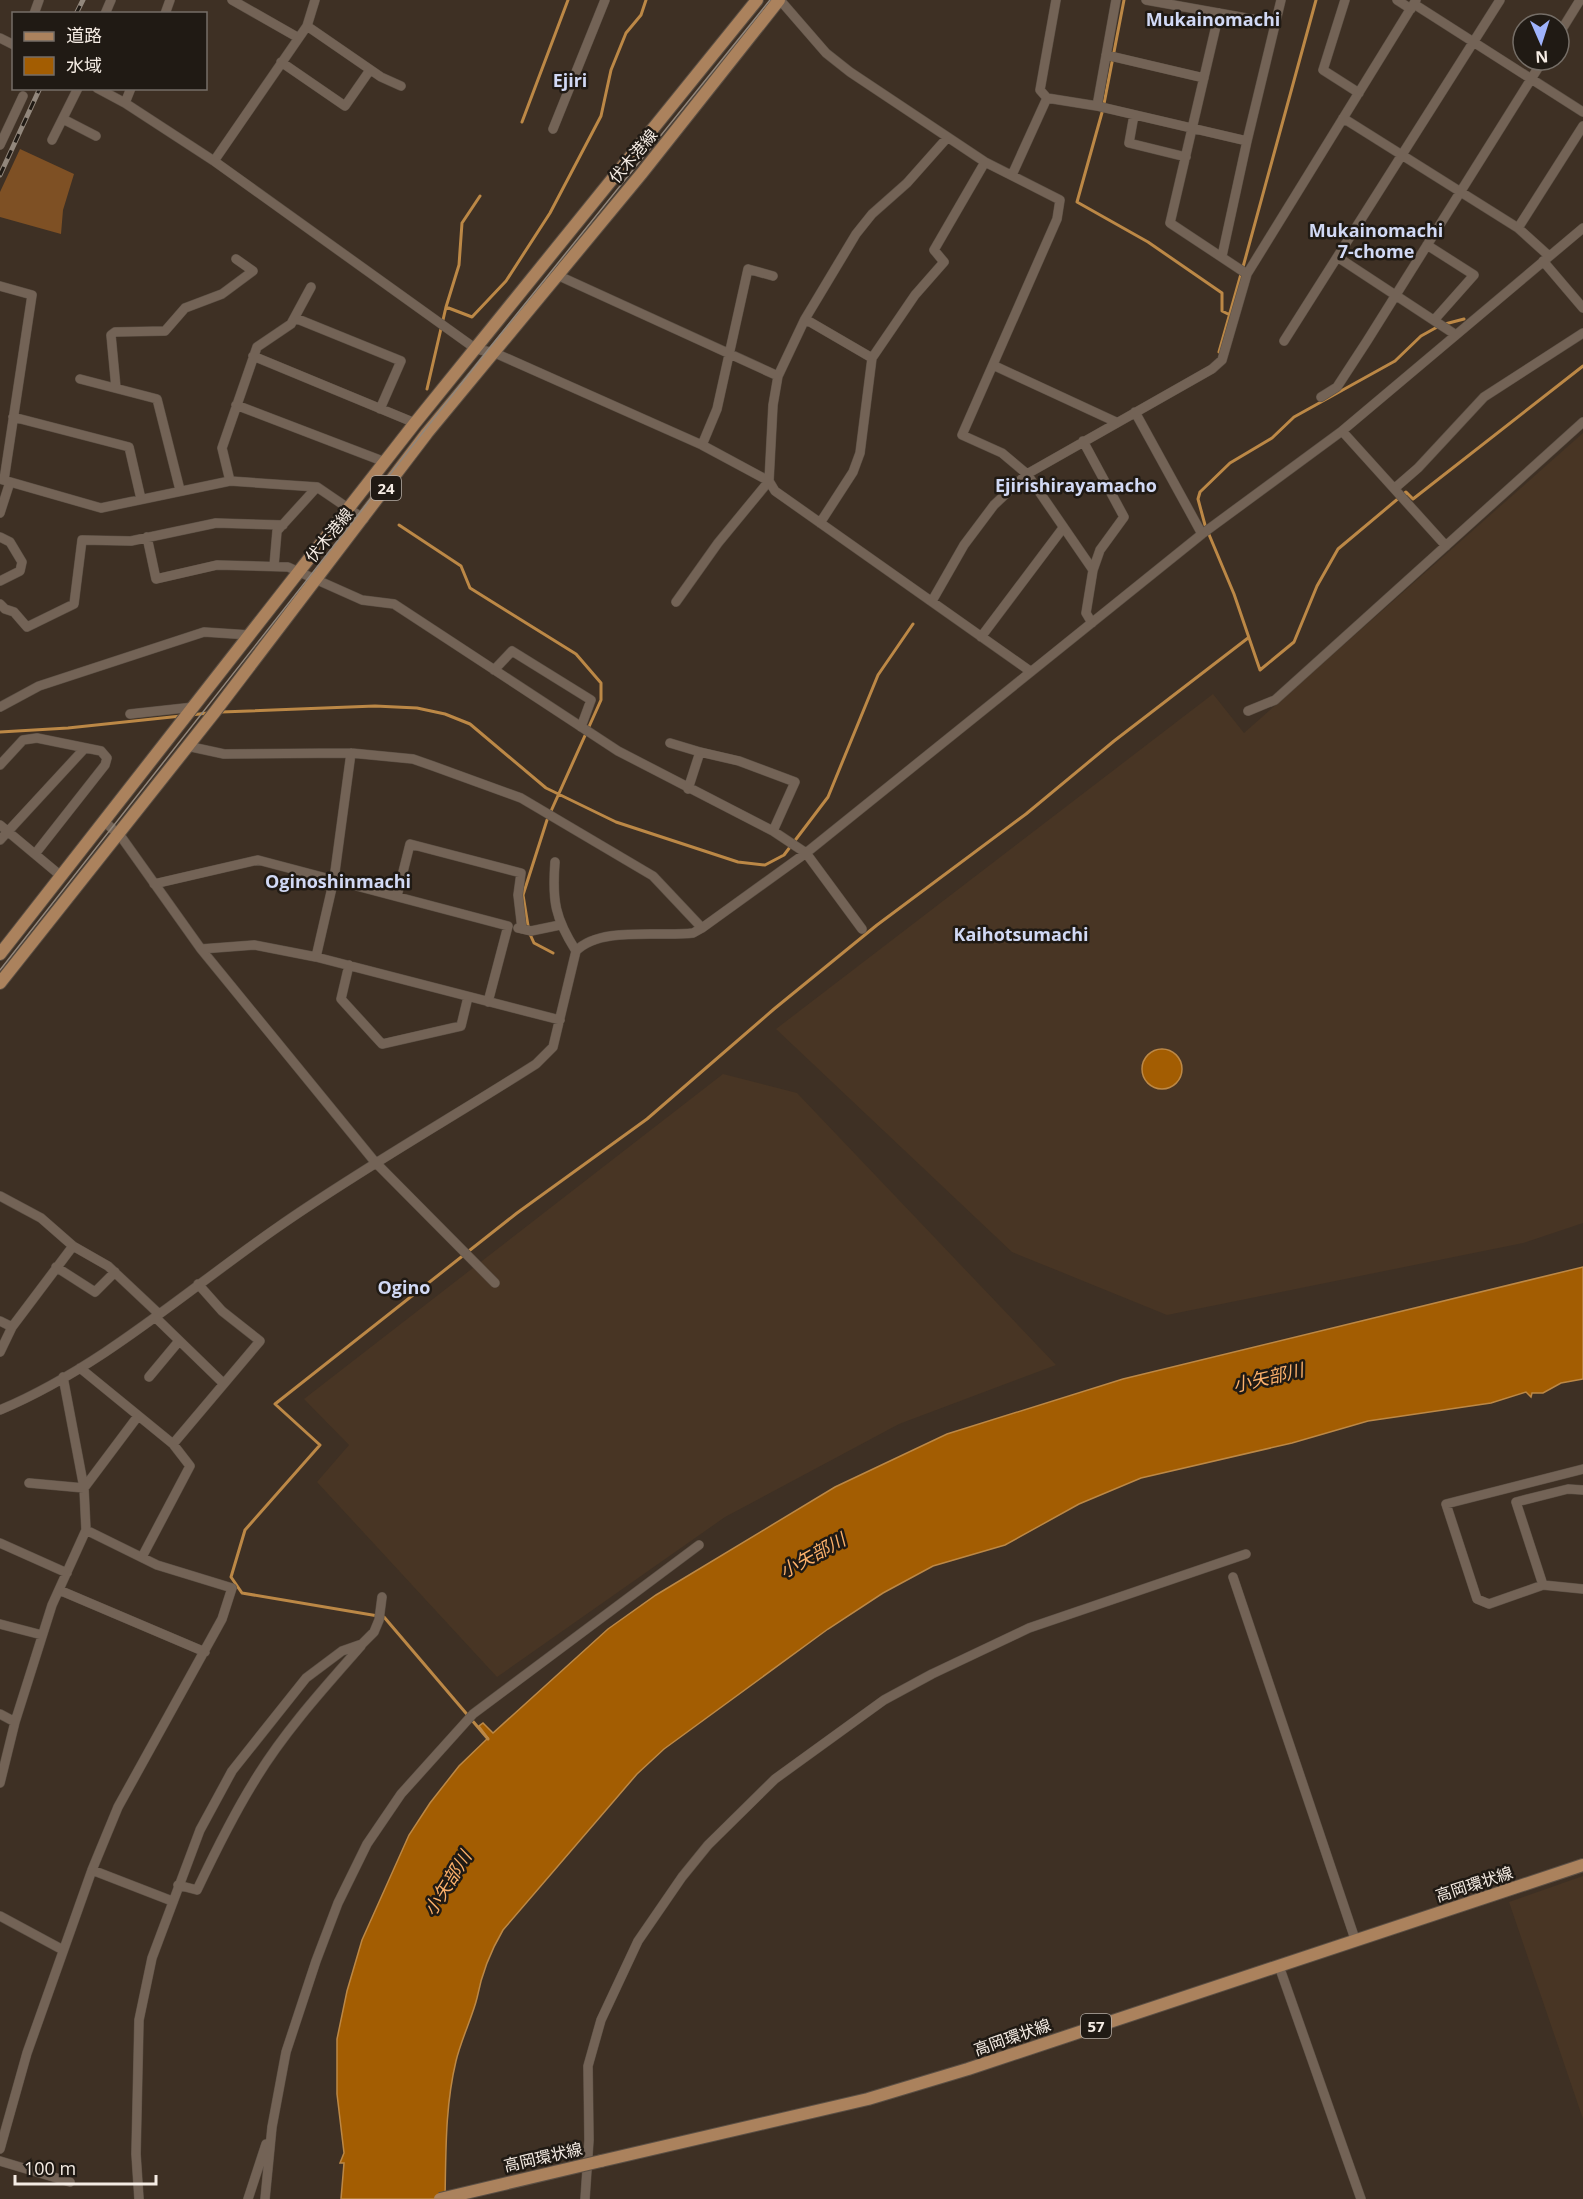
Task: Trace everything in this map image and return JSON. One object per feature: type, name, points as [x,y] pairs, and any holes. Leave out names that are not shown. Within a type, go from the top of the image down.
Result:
[{"type":"main road","name":"伏木港線","points":[[0,954],[351,509],[384,462],[602,189],[757,0]]},
{"type":"main road","name":"伏木港線","points":[[0,983],[364,519],[427,433],[780,0]]},
{"type":"main road","name":"高岡環状線","points":[[440,2199],[868,2099],[1583,1865]]},
{"type":"street","points":[[159,0],[168,6]]},
{"type":"street","points":[[232,0],[297,37]]},
{"type":"street","points":[[214,161],[297,37],[307,26],[314,0]]},
{"type":"street","points":[[553,129],[604,0]]},
{"type":"street","points":[[780,0],[826,53],[985,162],[1060,200],[1057,219],[995,366],[962,435],[1002,453],[1027,474],[1093,570]]},
{"type":"street","points":[[1056,0],[1040,90],[1047,98],[1102,107],[1247,141]]},
{"type":"street","points":[[1102,107],[1116,0]]},
{"type":"street","points":[[1146,0],[1274,23]]},
{"type":"street","points":[[1222,256],[1281,0]]},
{"type":"street","points":[[1345,0],[1323,70],[1359,93]]},
{"type":"street","points":[[1397,0],[1414,4],[1583,112]]},
{"type":"street","points":[[1284,341],[1339,258],[1500,0]]},
{"type":"street","points":[[1571,15],[1581,0]]},
{"type":"street","points":[[932,601],[964,545],[994,505],[1027,474],[1212,369],[1222,360],[1247,274],[1414,4]]},
{"type":"street","points":[[1219,12],[1170,223],[1247,274]]},
{"type":"street","points":[[307,26],[370,70],[401,86]]},
{"type":"street","points":[[1110,56],[1204,78]]},
{"type":"street","points":[[281,62],[345,106],[370,70]]},
{"type":"street","points":[[1321,397],[1336,387],[1535,72]]},
{"type":"street","points":[[52,140],[77,90]]},
{"type":"street","points":[[100,90],[214,161],[476,349],[495,352],[702,445],[769,481],[775,491],[1030,672]]},
{"type":"street","points":[[125,104],[130,90]]},
{"type":"street","points":[[0,145],[4,125],[23,96]]},
{"type":"street","points":[[1012,175],[1047,98]]},
{"type":"street","points":[[1134,115],[1129,143],[1185,157]]},
{"type":"street","points":[[1343,118],[1518,228],[1546,258],[1583,308]]},
{"type":"street","points":[[63,119],[96,136]]},
{"type":"street","points":[[1518,228],[1583,126]]},
{"type":"street","points":[[676,602],[718,543],[769,481],[773,405],[778,376],[805,319],[856,234],[872,214],[907,183],[947,138]]},
{"type":"street","points":[[820,523],[853,472],[860,453],[872,358],[915,295],[944,262],[934,250],[985,162]]},
{"type":"street","points":[[1,1408],[81,1368],[375,1162],[536,1064],[554,1047],[576,951],[584,942],[600,936],[681,934],[693,933],[702,928],[806,853],[1202,534],[1342,431],[1583,228]]},
{"type":"street","points":[[1427,245],[1474,275],[1435,319]]},
{"type":"street","points":[[1339,258],[1435,319],[1456,335]]},
{"type":"street","points":[[116,388],[111,334],[165,331],[185,308],[222,294],[253,270],[236,259]]},
{"type":"street","points":[[702,445],[717,409],[748,269],[773,276]]},
{"type":"street","points":[[557,275],[778,376]]},
{"type":"street","points":[[0,286],[32,295],[0,513]]},
{"type":"street","points":[[230,481],[222,448],[257,346],[291,324],[311,287]]},
{"type":"street","points":[[295,318],[401,361],[380,409]]},
{"type":"street","points":[[805,319],[872,358]]},
{"type":"street","points":[[1395,488],[1418,468],[1484,397],[1583,333]]},
{"type":"street","points":[[253,356],[415,423]]},
{"type":"street","points":[[995,366],[1116,422]]},
{"type":"street","points":[[80,380],[157,399],[180,490]]},
{"type":"street","points":[[236,405],[384,462]]},
{"type":"street","points":[[1136,412],[1202,534]]},
{"type":"street","points":[[14,417],[129,447],[141,499]]},
{"type":"street","points":[[1248,711],[1275,700],[1583,422]]},
{"type":"street","points":[[1342,431],[1446,546]]},
{"type":"street","points":[[1083,441],[1124,517],[1100,550],[1093,570],[1086,613],[1092,623]]},
{"type":"street","points":[[5,480],[101,508],[230,481],[317,487],[364,519]]},
{"type":"street","points":[[274,566],[277,531],[317,487]]},
{"type":"street","points":[[0,604],[14,612],[27,627],[74,603],[82,540],[131,540],[216,523],[283,525]]},
{"type":"street","points":[[981,637],[1064,528]]},
{"type":"street","points":[[0,537],[10,542],[22,562],[20,571],[0,581]]},
{"type":"street","points":[[147,537],[156,579],[217,565],[274,566],[300,571],[362,600],[394,604],[618,751],[773,831],[806,853],[862,928]]},
{"type":"street","points":[[0,707],[39,686],[204,632],[250,635]]},
{"type":"street","points":[[494,670],[512,651],[591,700],[581,727]]},
{"type":"street","points":[[130,714],[194,707]]},
{"type":"street","points":[[0,765],[23,741],[37,738],[101,751],[107,758],[105,765],[35,854]]},
{"type":"street","points":[[670,743],[738,761],[795,782],[773,831]]},
{"type":"street","points":[[187,746],[224,754],[351,753],[412,759],[521,798],[653,876],[702,928]]},
{"type":"street","points":[[0,840],[86,748]]},
{"type":"street","points":[[688,789],[700,752]]},
{"type":"street","points":[[316,957],[334,879],[351,753]]},
{"type":"street","points":[[104,821],[117,832],[201,949],[375,1162],[495,1283]]},
{"type":"street","points":[[0,825],[61,876]]},
{"type":"street","points":[[397,896],[410,844],[521,873],[518,895],[522,929]]},
{"type":"street","points":[[154,884],[258,860],[531,931],[560,925]]},
{"type":"street","points":[[555,862],[552,895],[560,925],[576,951]]},
{"type":"street","points":[[488,1002],[508,926]]},
{"type":"street","points":[[201,949],[254,945],[316,957],[560,1020]]},
{"type":"street","points":[[350,965],[341,999],[382,1044],[461,1026],[468,997]]},
{"type":"street","points":[[0,1196],[41,1218],[73,1246],[115,1272],[179,1341],[223,1383]]},
{"type":"street","points":[[0,1352],[12,1327],[73,1246]]},
{"type":"street","points":[[57,1267],[95,1292],[115,1272]]},
{"type":"street","points":[[173,1444],[260,1341],[222,1311],[198,1284]]},
{"type":"street","points":[[0,1321],[12,1327]]},
{"type":"street","points":[[148,1377],[179,1341]]},
{"type":"street","points":[[81,1368],[173,1444],[190,1466],[142,1557]]},
{"type":"street","points":[[0,1782],[15,1722],[42,1635],[86,1530],[84,1488],[63,1377]]},
{"type":"street","points":[[84,1488],[138,1416]]},
{"type":"street","points":[[1583,1469],[1446,1504],[1477,1599],[1482,1603],[1489,1604],[1543,1585],[1583,1589]]},
{"type":"street","points":[[29,1483],[84,1488]]},
{"type":"street","points":[[1543,1585],[1515,1502],[1568,1489],[1583,1490]]},
{"type":"street","points":[[0,2149],[27,2053],[92,1870],[118,1807],[205,1652],[222,1619],[232,1588],[157,1565],[86,1530]]},
{"type":"street","points":[[0,1543],[67,1573]]},
{"type":"street","points":[[265,2199],[272,2127],[286,2052],[331,1922],[367,1844],[401,1794],[473,1714],[699,1545]]},
{"type":"street","points":[[585,2199],[589,2140],[588,2066],[601,2020],[638,1941],[682,1877],[708,1845],[775,1779],[884,1700],[932,1674],[1029,1628],[1246,1554]]},
{"type":"street","points":[[1233,1577],[1354,1939]]},
{"type":"street","points":[[59,1590],[205,1652]]},
{"type":"street","points":[[178,1885],[197,1890],[220,1841],[256,1778],[325,1686],[374,1632],[379,1620],[382,1597]]},
{"type":"street","points":[[0,1624],[42,1635]]},
{"type":"street","points":[[139,2199],[135,2154],[139,2020],[152,1958],[200,1830],[232,1771],[306,1678],[342,1651],[362,1644]]},
{"type":"street","points":[[0,1714],[15,1722]]},
{"type":"street","points":[[92,1870],[172,1901]]},
{"type":"street","points":[[0,1916],[63,1950]]},
{"type":"street","points":[[1279,1966],[1361,2199]]},
{"type":"street","points":[[248,2199],[272,2127]]},
{"type":"street","points":[[0,2161],[70,2181]]},
{"type":"shaded area","points":[[20,149],[74,174],[63,210],[61,234],[0,217],[0,192]]},
{"type":"shaded area","points":[[1583,433],[1583,1223],[1523,1243],[1167,1315],[1012,1252],[776,1029],[1213,694],[1244,733]]},
{"type":"shaded area","points":[[723,1074],[797,1093],[1056,1365],[899,1424],[725,1517],[497,1677],[317,1482],[349,1445],[304,1399]]},
{"type":"shaded area","points":[[1583,1876],[1583,2119],[1509,1902]]},
{"type":"water","points":[[1162,1049],[1176,1055],[1182,1069],[1176,1083],[1162,1089],[1148,1083],[1142,1069],[1148,1055]]},
{"type":"water","name":"小矢部川","points":[[1583,1267],[1583,1379],[1561,1383],[1543,1393],[1532,1393],[1531,1397],[1526,1392],[1491,1403],[1368,1421],[1292,1443],[1141,1478],[1079,1504],[1005,1545],[933,1566],[883,1593],[828,1629],[664,1749],[637,1774],[503,1930],[494,1946],[484,1971],[452,2078],[447,2130],[445,2199],[341,2199],[344,2163],[340,2163],[344,2153],[337,2094],[337,2039],[347,1991],[362,1940],[409,1835],[459,1766],[488,1738],[479,1726],[483,1723],[493,1733],[608,1629],[656,1595],[835,1487],[947,1434],[1123,1379]]},
{"type":"waterway","points":[[522,122],[568,0]]},
{"type":"waterway","points":[[446,307],[472,317],[506,281],[550,213],[601,116],[611,70],[626,33],[641,15],[646,0]]},
{"type":"waterway","points":[[1124,0],[1103,109],[1077,202],[1148,242],[1222,293],[1222,311],[1230,315]]},
{"type":"waterway","points":[[1243,267],[1316,0]]},
{"type":"waterway","points":[[427,389],[446,307],[459,265],[462,223],[480,196]]},
{"type":"waterway","points":[[1219,352],[1241,274]]},
{"type":"waterway","points":[[1445,324],[1464,319]]},
{"type":"waterway","points":[[1439,326],[1421,336],[1395,361],[1294,417],[1272,438],[1230,463],[1200,492],[1198,499],[1205,525],[1234,594],[1260,670],[1294,642],[1317,586],[1338,549],[1406,492],[1413,499],[1583,366]]},
{"type":"waterway","points":[[399,525],[461,566],[470,588],[576,654],[601,683],[601,700],[547,820],[523,895],[529,932],[534,943],[553,953]]},
{"type":"waterway","points":[[221,712],[375,706],[417,708],[445,714],[470,724],[546,788],[616,822],[738,862],[765,865],[784,855],[828,797],[878,675],[913,624]]},
{"type":"waterway","points":[[488,1739],[384,1617],[242,1593],[231,1577],[245,1530],[320,1445],[275,1404],[517,1213],[647,1119],[774,1009],[877,925],[1026,814],[1114,741],[1248,638]]},
{"type":"waterway","points":[[191,715],[208,713]]},
{"type":"waterway","points":[[0,732],[68,728],[181,716]]},
{"type":"tram line","points":[[0,970],[487,351],[770,0]]},
{"type":"railway","points":[[77,12],[83,0]]},
{"type":"railway","points":[[0,175],[39,90]]},
{"type":"district","name":"Mukainomachi","points":[[1213,19]]},
{"type":"district","name":"Ejiri","points":[[570,80]]},
{"type":"district","name":"Mukainomachi 7-chome","points":[[1376,240]]},
{"type":"district","name":"Ejirishirayamacho","points":[[1076,485]]},
{"type":"district","name":"Oginoshinmachi","points":[[338,881]]},
{"type":"district","name":"Kaihotsumachi","points":[[1021,934]]},
{"type":"district","name":"Ogino","points":[[404,1287]]}]
